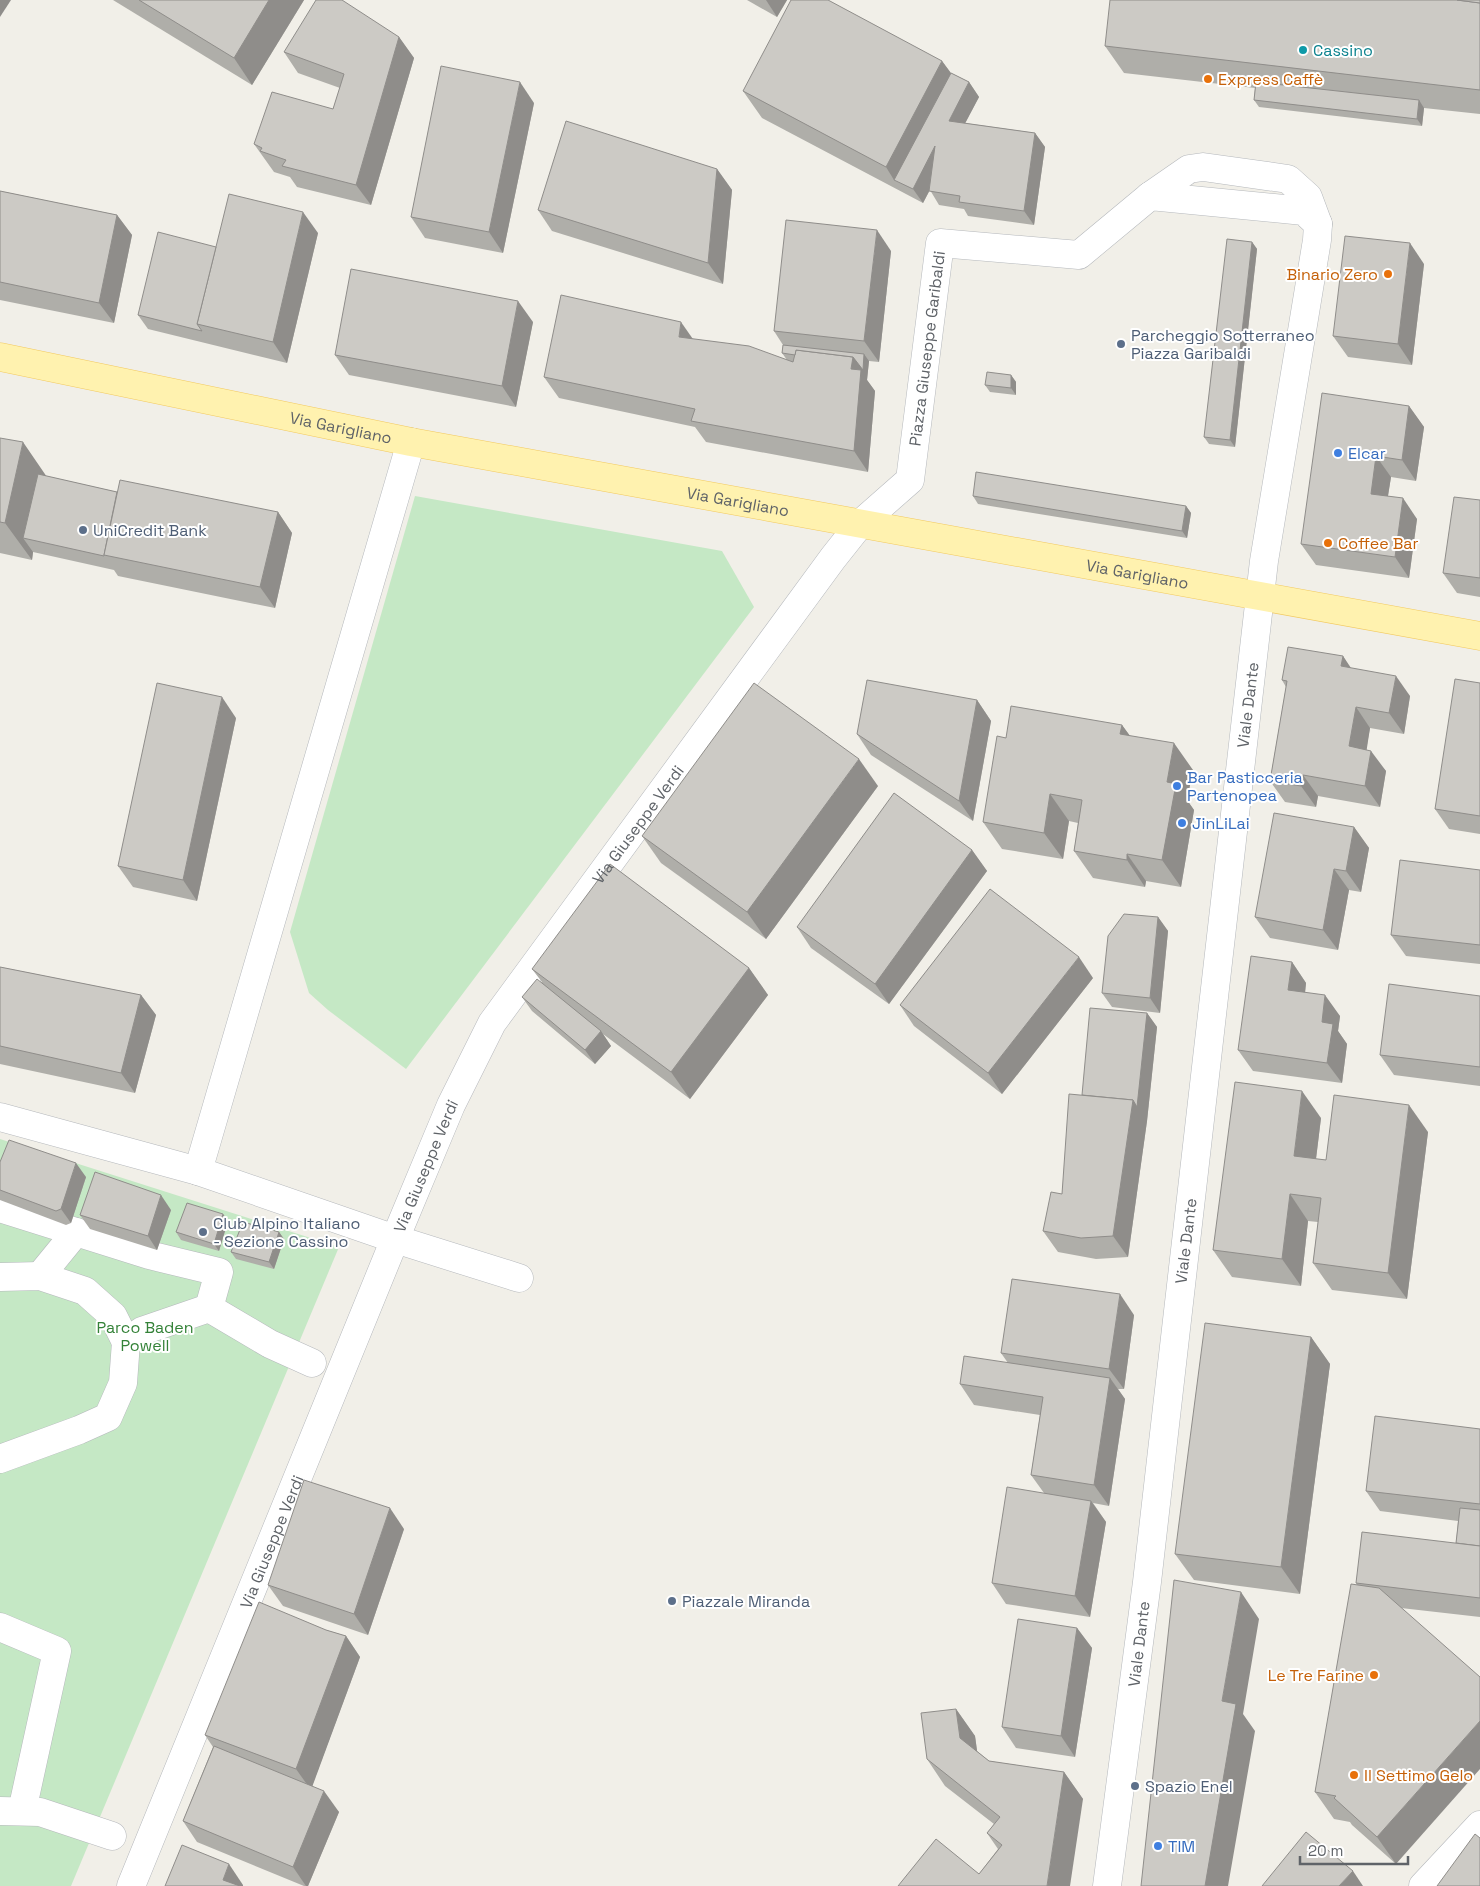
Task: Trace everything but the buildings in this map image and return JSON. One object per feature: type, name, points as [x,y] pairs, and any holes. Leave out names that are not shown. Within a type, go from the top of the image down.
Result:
[{"type":"main road","name":"Via Garigliano","points":[[0,357],[411,442],[1480,636]]},
{"type":"street","name":"Piazza Giuseppe Garibaldi","points":[[860,524],[910,480],[940,243],[1079,255],[1150,196],[1304,211],[1318,224],[1318,240],[1264,561],[1261,596]]},
{"type":"street","points":[[198,1171],[411,442]]},
{"type":"street","name":"Via Giuseppe Verdi","points":[[131,1886],[395,1238],[451,1105],[492,1023],[860,524]]},
{"type":"street","name":"Viale Dante","points":[[1107,1886],[1147,1582],[1261,596]]},
{"type":"street","points":[[0,1117],[198,1171],[519,1278]]},
{"type":"street","points":[[0,1208],[149,1255],[219,1272],[209,1308]]},
{"type":"street","points":[[40,1276],[76,1232]]},
{"type":"street","points":[[0,1277],[40,1276],[85,1291],[112,1316],[126,1342],[123,1383],[108,1417],[80,1430],[0,1459]]},
{"type":"street","points":[[126,1342],[142,1331],[209,1308],[270,1344],[312,1364]]},
{"type":"street","points":[[0,1627],[57,1651],[11,1811],[40,1812],[112,1836]]},
{"type":"street","points":[[1423,1886],[1480,1825]]},
{"type":"green space","points":[[415,496],[722,551],[754,607],[406,1069],[328,1010],[309,993],[290,932]]},
{"type":"green space","name":"Parco Baden Powell","points":[[0,1139],[339,1247],[71,1886],[0,1886]]},
{"type":"place","name":"Cassino","points":[[1303,50]]},
{"type":"place","name":"Express Caffè","points":[[1208,79]]},
{"type":"place","name":"Binario Zero","points":[[1388,274]]},
{"type":"place","name":"Parcheggio Sotterraneo Piazza Garibaldi","points":[[1121,344]]},
{"type":"place","name":"Elcar","points":[[1338,453]]},
{"type":"place","name":"UniCredit Bank","points":[[83,530]]},
{"type":"place","name":"Coffee Bar","points":[[1328,543]]},
{"type":"place","name":"Bar Pasticceria Partenopea","points":[[1177,786]]},
{"type":"place","name":"JinLiLai","points":[[1182,823]]},
{"type":"place","name":"Club Alpino Italiano - Sezione Cassino","points":[[203,1232]]},
{"type":"place","name":"Piazzale Miranda","points":[[672,1601]]},
{"type":"place","name":"Le Tre Farine","points":[[1374,1675]]},
{"type":"place","name":"Il Settimo Gelo","points":[[1354,1775]]},
{"type":"place","name":"Spazio Enel","points":[[1135,1786]]},
{"type":"place","name":"TIM","points":[[1158,1846]]}]
